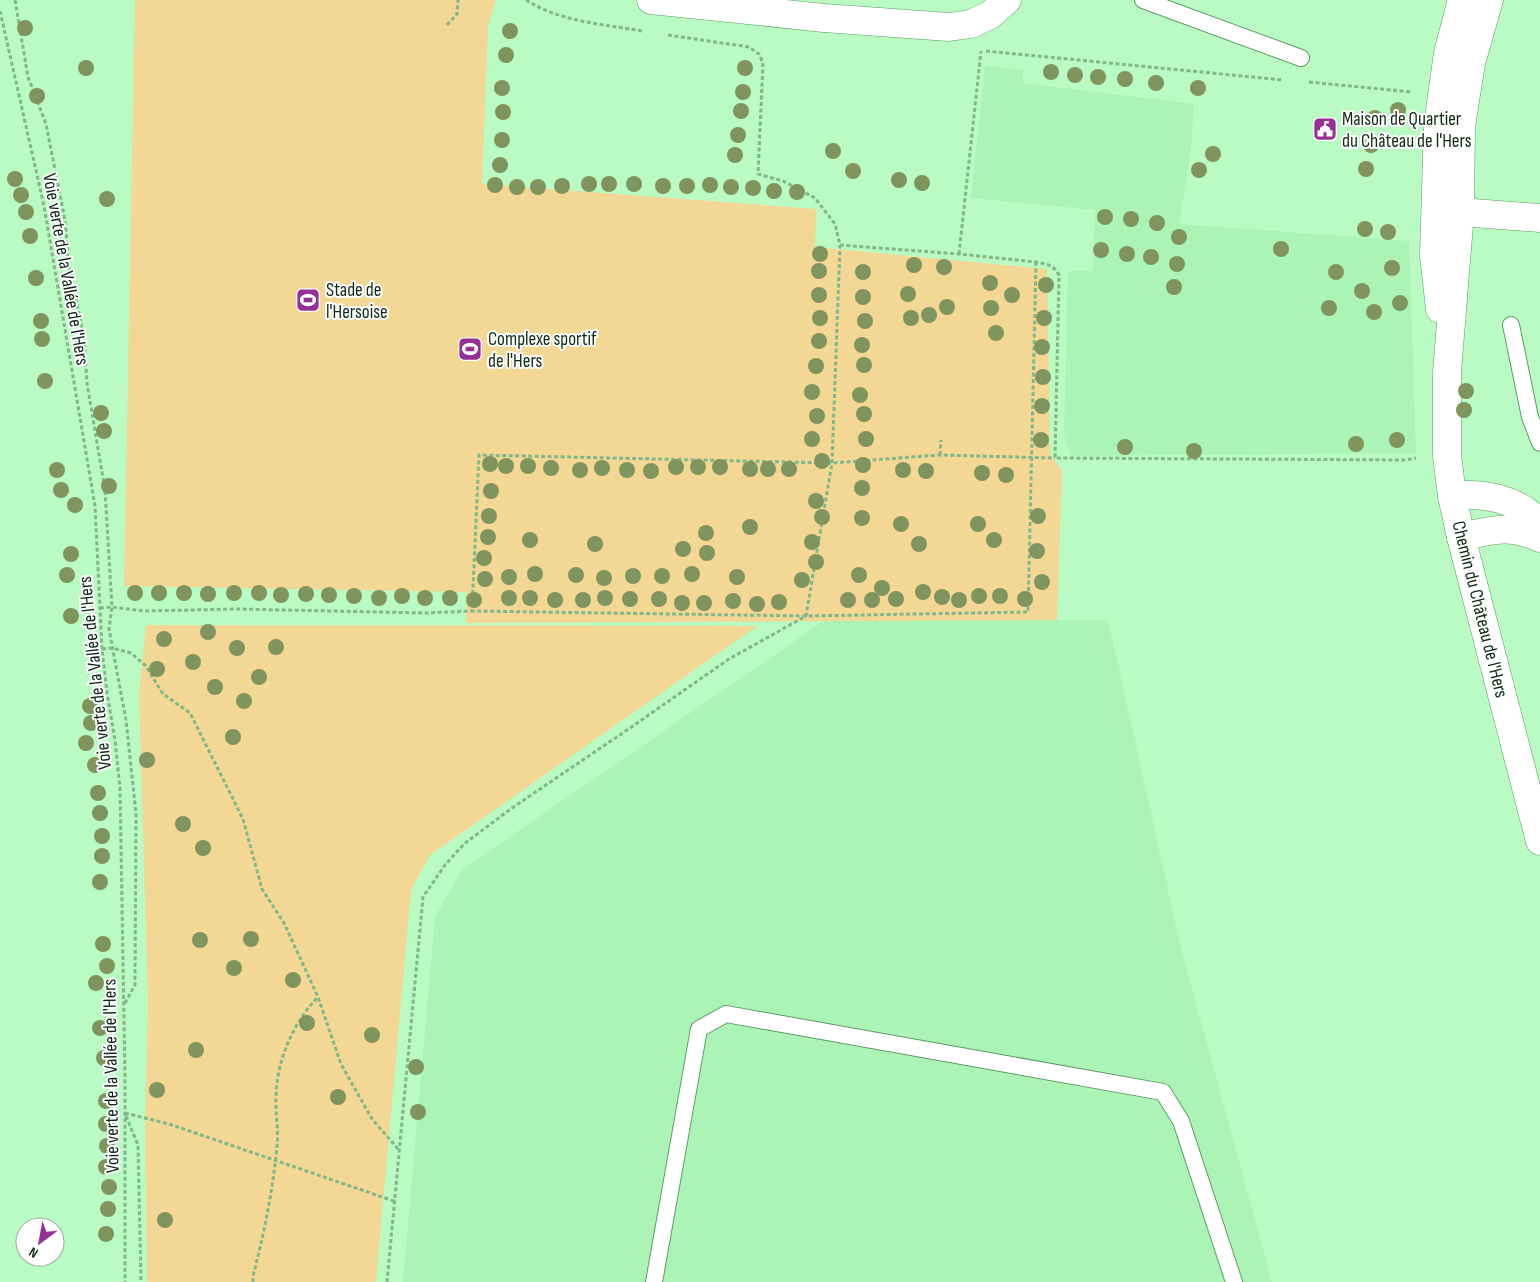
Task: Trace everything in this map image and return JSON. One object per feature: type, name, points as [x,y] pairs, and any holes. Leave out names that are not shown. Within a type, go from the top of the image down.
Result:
[{"type":"street","points":[[651,0],[824,18],[949,28],[971,24],[990,15],[1007,0]]},
{"type":"street","name":"Chemin du Château de l'Hers","points":[[1462,0],[1448,53],[1438,124],[1447,210],[1447,455],[1452,496],[1461,537],[1540,841]]},
{"type":"street","name":"Chemin du Château de l'Hers","points":[[1447,210],[1471,63],[1489,0]]},
{"type":"street","points":[[1447,210],[1540,218]]},
{"type":"street","points":[[1452,496],[1485,495],[1512,502],[1540,524]]},
{"type":"street","points":[[1461,537],[1492,530],[1510,529],[1524,531],[1540,538]]},
{"type":"lane","points":[[1143,0],[1301,58]]},
{"type":"lane","points":[[1512,325],[1530,417],[1540,443]]},
{"type":"lane","points":[[654,1282],[699,1029],[726,1014],[1163,1092],[1181,1122],[1233,1280]]},
{"type":"path","points":[[15,0],[28,77],[46,124],[65,220],[69,267],[84,337],[87,383],[105,490],[112,607],[109,629],[126,720],[136,814],[135,985],[124,1006]]},
{"type":"path","points":[[447,25],[457,14],[458,0]]},
{"type":"path","points":[[526,0],[539,9],[565,19],[642,31]]},
{"type":"path","name":"Voie verte de la Vallée de l'Hers","points":[[0,11],[44,206],[94,506],[102,649],[120,788],[125,1113],[124,1282]]},
{"type":"path","points":[[662,34],[749,47],[759,54],[763,63],[758,174],[784,181],[815,198],[835,224],[840,245],[832,462],[806,616]]},
{"type":"path","points":[[972,50],[1284,80]]},
{"type":"path","points":[[959,254],[981,51]]},
{"type":"path","points":[[1304,82],[1421,93]]},
{"type":"path","points":[[840,245],[1036,262],[1048,264],[1056,269],[1059,275],[1055,458]]},
{"type":"path","points":[[100,608],[112,607],[144,611],[238,609],[426,613],[806,616],[1028,612],[1036,262]]},
{"type":"path","points":[[940,455],[941,440]]},
{"type":"path","points":[[472,612],[479,455],[832,462],[940,455],[1031,458],[1406,460],[1422,457]]},
{"type":"path","points":[[387,1282],[423,897],[445,866],[464,844],[512,808],[729,659],[806,616]]},
{"type":"path","points":[[102,649],[112,648],[131,653],[145,665],[163,694],[190,713],[243,819],[262,889],[284,922],[318,997],[341,1064],[372,1119],[399,1150]]},
{"type":"path","points":[[253,1282],[263,1240],[278,1144],[276,1096],[281,1060],[285,1048],[307,1008],[318,997]]},
{"type":"path","points":[[125,1113],[169,1124],[394,1201]]},
{"type":"path","points":[[125,1113],[138,1145],[141,1282]]},
{"type":"shaded area","name":"Complexe sportif de l'Hers","points":[[135,0],[496,0],[488,26],[482,184],[816,209],[815,247],[1047,269],[1050,453],[1062,471],[1057,620],[466,623],[466,592],[124,586]]},
{"type":"shaded area","points":[[985,66],[1023,70],[1023,83],[1194,104],[1191,150],[1179,224],[1409,241],[1416,453],[1071,456],[1064,435],[1068,271],[1093,271],[1095,210],[971,198]]},
{"type":"shaded area","points":[[1108,620],[1181,949],[1272,1282],[403,1282],[435,917],[463,869],[824,621]]},
{"type":"shaded area","points":[[146,625],[757,626],[430,855],[411,890],[376,1282],[147,1282],[145,1125],[148,1002],[139,693]]},
{"type":"place","name":"Maison de Quartier du Château de l'Hers","points":[[1325,129]]},
{"type":"place","name":"Stade de l'Hersoise","points":[[308,300]]},
{"type":"place","name":"Complexe sportif de l'Hers","points":[[470,349]]}]
